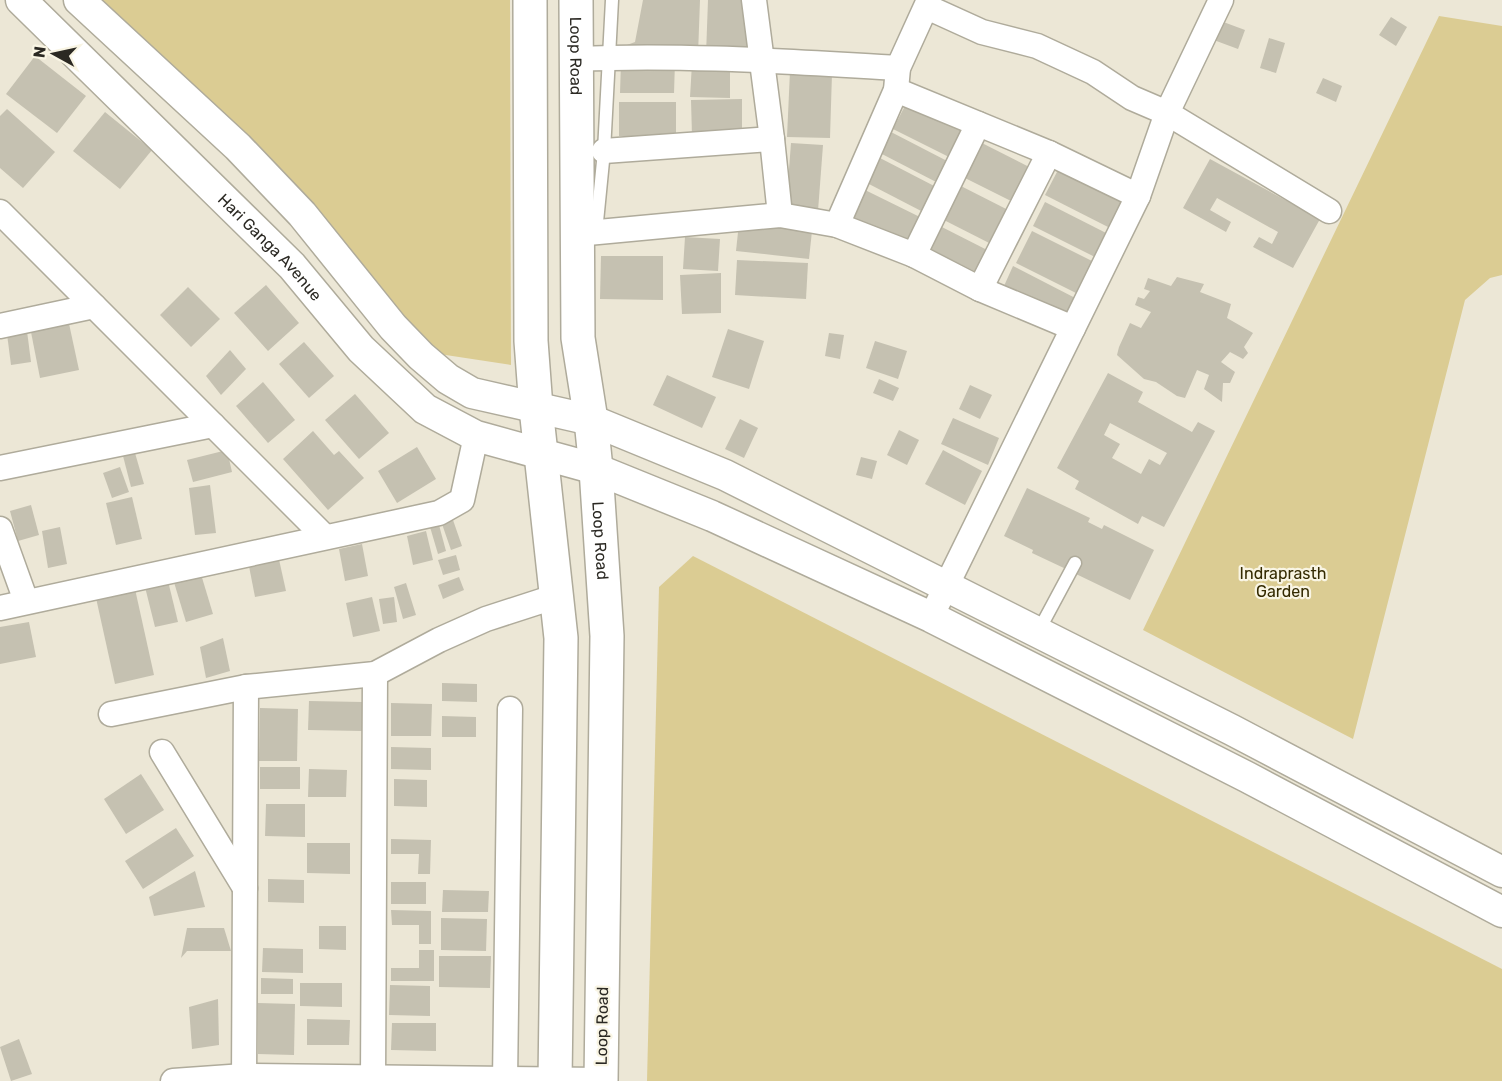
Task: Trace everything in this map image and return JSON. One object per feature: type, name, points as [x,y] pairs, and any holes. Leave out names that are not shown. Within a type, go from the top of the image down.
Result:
[{"type":"main road","points":[[530,0],[531,341],[561,638],[555,1080]]},
{"type":"main road","name":"Loop Road","points":[[576,0],[592,58],[587,233],[578,338],[596,469],[607,636],[602,1081]]},
{"type":"street","name":"Hari Ganga Avenue","points":[[21,0],[292,266],[361,349],[425,409],[476,436],[596,469],[712,516],[931,617],[1247,777],[1502,912]]},
{"type":"street","points":[[79,0],[238,147],[294,206],[345,265],[393,327],[421,357],[448,379],[472,393],[591,420],[725,475],[1038,632],[1495,866],[1469,894]]},
{"type":"street","points":[[754,0],[780,215]]},
{"type":"street","points":[[931,617],[1138,195],[1167,113],[1221,0]]},
{"type":"street","points":[[837,225],[897,79],[932,2],[982,32],[1037,46],[1093,72],[1132,98],[1167,113],[1329,211]]},
{"type":"street","points":[[592,58],[761,60],[897,79],[978,124],[1049,153],[1138,195]]},
{"type":"street","points":[[914,255],[978,124]]},
{"type":"street","points":[[604,151],[772,139]]},
{"type":"street","points":[[980,289],[1049,153]]},
{"type":"street","points":[[0,212],[325,537]]},
{"type":"street","points":[[587,233],[780,215],[837,225],[914,255],[980,289],[1073,328]]},
{"type":"street","points":[[0,326],[94,306]]},
{"type":"street","points":[[0,468],[213,425]]},
{"type":"street","points":[[0,608],[439,513],[462,500],[476,436]]},
{"type":"street","points":[[0,529],[26,601]]},
{"type":"street","points":[[111,714],[246,687],[375,674],[477,623],[557,596]]},
{"type":"street","points":[[373,1079],[375,674]]},
{"type":"street","points":[[244,1078],[246,687]]},
{"type":"street","points":[[505,1080],[510,709]]},
{"type":"street","points":[[162,752],[245,889]]},
{"type":"street","points":[[173,1081],[244,1078],[602,1081]]},
{"type":"lane","points":[[587,233],[604,151],[592,58],[612,0]]},
{"type":"lane","points":[[1038,632],[1075,563]]},
{"type":"green space","points":[[91,0],[510,0],[511,365],[426,352]]},
{"type":"green space","name":"Indraprasth Garden","points":[[1439,16],[1502,26],[1502,275],[1490,278],[1465,300],[1353,739],[1143,630]]},
{"type":"green space","points":[[693,556],[1502,969],[1502,1081],[647,1081],[659,587]]},
{"type":"building","points":[[643,0],[700,0],[698,55],[626,54],[627,45],[635,42]]},
{"type":"building","points":[[708,0],[751,0],[750,56],[706,55]]},
{"type":"building","points":[[1391,17],[1407,27],[1396,46],[1379,35]]},
{"type":"building","points":[[1218,20],[1245,30],[1238,49],[1211,39]]},
{"type":"building","points":[[1269,38],[1285,43],[1276,73],[1260,68]]},
{"type":"building","points":[[35,56],[86,96],[57,133],[6,94]]},
{"type":"building","points":[[621,62],[675,62],[674,93],[620,93]]},
{"type":"building","points":[[692,64],[730,65],[730,98],[690,97]]},
{"type":"building","points":[[790,71],[832,73],[830,138],[787,137]]},
{"type":"building","points":[[1323,78],[1342,86],[1336,102],[1316,93]]},
{"type":"building","points":[[742,99],[742,136],[692,136],[691,100]]},
{"type":"building","points":[[908,100],[967,130],[953,159],[893,129]]},
{"type":"building","points":[[619,102],[676,102],[676,136],[619,136]]},
{"type":"building","points":[[7,109],[55,152],[23,188],[0,168],[0,116]]},
{"type":"building","points":[[105,112],[152,150],[120,189],[73,151]]},
{"type":"building","points":[[891,132],[951,163],[940,184],[880,153]]},
{"type":"building","points":[[974,139],[1035,170],[1019,205],[957,174]]},
{"type":"building","points":[[791,143],[823,145],[818,211],[786,209]]},
{"type":"building","points":[[880,158],[940,189],[927,214],[867,183]]},
{"type":"building","points":[[1210,159],[1320,219],[1293,268],[1253,247],[1259,237],[1272,244],[1278,232],[1217,198],[1210,210],[1231,222],[1226,232],[1183,208]]},
{"type":"building","points":[[1058,170],[1123,202],[1110,228],[1045,195]]},
{"type":"building","points":[[953,182],[1016,214],[999,248],[936,216]]},
{"type":"building","points":[[863,189],[926,220],[912,248],[849,216]]},
{"type":"building","points":[[1045,202],[1112,236],[1101,260],[1033,226]]},
{"type":"building","points":[[739,223],[812,231],[809,259],[736,251]]},
{"type":"building","points":[[934,223],[995,254],[984,276],[923,245]]},
{"type":"building","points":[[1032,231],[1100,265],[1084,297],[1016,263]]},
{"type":"building","points":[[685,237],[720,239],[718,271],[683,269]]},
{"type":"building","points":[[601,256],[663,256],[663,300],[600,299]]},
{"type":"building","points":[[737,260],[808,263],[806,299],[735,295]]},
{"type":"building","points":[[1013,266],[1081,301],[1071,320],[1004,286]]},
{"type":"building","points":[[721,273],[721,313],[682,314],[680,275]]},
{"type":"building","points":[[1177,277],[1204,284],[1200,292],[1231,304],[1227,318],[1253,333],[1244,347],[1248,353],[1243,359],[1230,352],[1221,362],[1235,372],[1230,383],[1223,383],[1222,402],[1204,389],[1209,375],[1197,370],[1185,398],[1177,396],[1156,382],[1144,379],[1117,355],[1130,323],[1141,328],[1151,312],[1135,305],[1138,297],[1144,299],[1150,291],[1144,289],[1148,278],[1171,286]]},
{"type":"building","points":[[266,285],[299,323],[268,351],[234,313]]},
{"type":"building","points":[[188,287],[220,319],[191,347],[160,315]]},
{"type":"building","points":[[68,319],[79,370],[40,378],[30,327]]},
{"type":"building","points":[[728,329],[764,341],[749,389],[712,377]]},
{"type":"building","points":[[27,331],[31,362],[11,365],[7,334]]},
{"type":"building","points":[[829,333],[844,335],[840,359],[825,356]]},
{"type":"building","points":[[875,341],[907,351],[898,379],[866,368]]},
{"type":"building","points":[[304,342],[334,376],[309,398],[279,364]]},
{"type":"building","points":[[230,350],[246,369],[221,395],[206,376]]},
{"type":"building","points":[[1108,373],[1143,392],[1138,402],[1192,432],[1198,422],[1215,431],[1164,527],[1142,516],[1138,524],[1075,489],[1079,481],[1057,468]],"holes":[[[1110,423],[1167,453],[1160,465],[1149,459],[1141,474],[1112,458],[1120,444],[1104,435]]]},
{"type":"building","points":[[667,375],[716,397],[702,428],[653,405]]},
{"type":"building","points":[[879,379],[899,388],[893,401],[873,393]]},
{"type":"building","points":[[263,382],[295,420],[268,443],[236,406]]},
{"type":"building","points":[[970,385],[992,395],[980,419],[959,409]]},
{"type":"building","points":[[355,394],[389,433],[359,459],[325,420]]},
{"type":"building","points":[[953,418],[999,438],[988,465],[941,444]]},
{"type":"building","points":[[740,419],[758,428],[744,458],[725,449]]},
{"type":"building","points":[[899,430],[919,440],[907,465],[887,455]]},
{"type":"building","points":[[313,431],[334,455],[339,451],[364,478],[328,510],[283,459]]},
{"type":"building","points":[[417,447],[436,479],[397,503],[378,471]]},
{"type":"building","points":[[227,450],[232,472],[193,482],[187,460]]},
{"type":"building","points":[[943,450],[982,471],[965,505],[925,484]]},
{"type":"building","points":[[135,453],[144,484],[131,487],[123,456]]},
{"type":"building","points":[[861,457],[877,461],[872,479],[856,475]]},
{"type":"building","points":[[120,467],[129,492],[112,498],[103,473]]},
{"type":"building","points":[[210,485],[216,533],[195,535],[189,488]]},
{"type":"building","points":[[1027,488],[1090,518],[1088,522],[1102,529],[1104,525],[1154,550],[1130,600],[1076,574],[1082,561],[1072,557],[1066,569],[1032,553],[1033,550],[1004,536]]},
{"type":"building","points":[[132,497],[142,539],[116,545],[106,503]]},
{"type":"building","points":[[31,505],[39,535],[18,541],[10,511]]},
{"type":"building","points":[[453,520],[462,546],[451,550],[442,524]]},
{"type":"building","points":[[439,525],[446,551],[438,554],[430,527]]},
{"type":"building","points":[[60,527],[67,564],[48,568],[42,531]]},
{"type":"building","points":[[426,531],[433,560],[413,565],[407,536]]},
{"type":"building","points":[[362,544],[368,576],[345,581],[339,549]]},
{"type":"building","points":[[278,555],[286,591],[255,597],[248,561]]},
{"type":"building","points":[[456,555],[460,570],[443,575],[438,560]]},
{"type":"building","points":[[200,571],[213,614],[186,622],[173,579]]},
{"type":"building","points":[[459,577],[464,590],[443,599],[438,585]]},
{"type":"building","points":[[168,581],[178,622],[155,627],[145,587]]},
{"type":"building","points":[[406,583],[416,615],[403,619],[394,587]]},
{"type":"building","points":[[135,589],[154,675],[115,684],[96,598]]},
{"type":"building","points":[[372,597],[380,631],[353,637],[346,603]]},
{"type":"building","points":[[394,597],[397,622],[383,624],[379,599]]},
{"type":"building","points":[[29,622],[36,657],[0,664],[0,627]]},
{"type":"building","points":[[223,638],[230,671],[206,678],[200,647]]},
{"type":"building","points":[[442,683],[477,684],[477,702],[442,701]]},
{"type":"building","points":[[309,701],[363,702],[362,731],[308,730]]},
{"type":"building","points":[[391,703],[432,704],[431,736],[391,736]]},
{"type":"building","points":[[260,708],[298,709],[297,761],[259,761]]},
{"type":"building","points":[[442,716],[476,717],[476,737],[442,737]]},
{"type":"building","points":[[391,747],[431,748],[431,770],[391,769]]},
{"type":"building","points":[[260,767],[300,767],[300,789],[260,789]]},
{"type":"building","points":[[309,769],[347,770],[346,797],[308,797]]},
{"type":"building","points":[[141,774],[164,810],[126,834],[104,799]]},
{"type":"building","points":[[394,779],[427,780],[427,807],[394,806]]},
{"type":"building","points":[[266,804],[305,804],[305,837],[265,836]]},
{"type":"building","points":[[176,828],[194,856],[143,889],[125,861]]},
{"type":"building","points":[[391,839],[431,840],[430,874],[418,874],[419,854],[391,854]]},
{"type":"building","points":[[307,843],[350,843],[350,874],[307,873]]},
{"type":"building","points":[[195,871],[205,907],[154,916],[149,897]]},
{"type":"building","points":[[268,879],[304,880],[304,903],[268,902]]},
{"type":"building","points":[[391,882],[426,882],[426,904],[391,904]]},
{"type":"building","points":[[443,890],[489,891],[488,912],[442,912]]},
{"type":"building","points":[[391,910],[431,911],[431,944],[419,944],[419,925],[392,925]]},
{"type":"building","points":[[441,918],[487,919],[486,951],[441,950]]},
{"type":"building","points":[[319,926],[346,926],[346,950],[319,949]]},
{"type":"building","points":[[187,928],[224,928],[231,951],[187,951],[181,958]]},
{"type":"building","points":[[263,948],[303,949],[303,973],[262,972]]},
{"type":"building","points":[[419,950],[434,950],[434,981],[391,981],[391,968],[419,968]]},
{"type":"building","points":[[439,956],[491,956],[490,988],[439,987]]},
{"type":"building","points":[[261,978],[293,979],[293,994],[261,994]]},
{"type":"building","points":[[300,983],[342,983],[342,1007],[300,1006]]},
{"type":"building","points":[[390,985],[430,986],[430,1016],[389,1015]]},
{"type":"building","points":[[218,999],[219,1045],[192,1049],[189,1007]]},
{"type":"building","points":[[258,1003],[295,1004],[294,1055],[258,1054]]},
{"type":"building","points":[[307,1019],[350,1020],[349,1045],[307,1045]]},
{"type":"building","points":[[392,1023],[436,1023],[436,1051],[391,1050]]},
{"type":"building","points":[[19,1039],[32,1074],[11,1081],[0,1047]]}]
